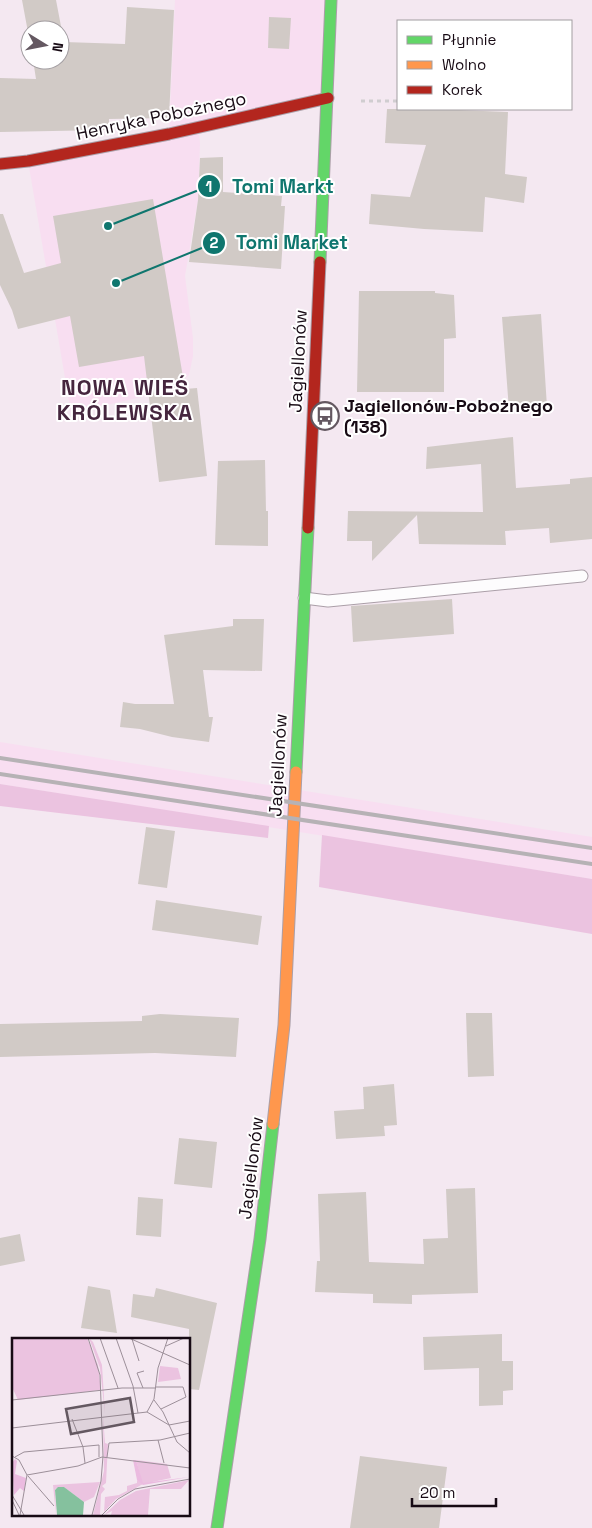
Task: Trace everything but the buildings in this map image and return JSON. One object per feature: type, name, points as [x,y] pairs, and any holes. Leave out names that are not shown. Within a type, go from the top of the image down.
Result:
[{"type":"street","name":"Jagiellonów","points":[[217,1528],[260,1239],[284,1025],[331,0]]},
{"type":"street","name":"Henryka Pobożnego","points":[[0,164],[28,161],[169,134],[328,98]]},
{"type":"lane","points":[[304,598],[328,601],[582,576]]},
{"type":"path","points":[[361,101],[397,101]]},
{"type":"shaded area","points":[[175,0],[331,0],[328,98],[198,128],[200,143],[198,200],[185,276],[193,338],[193,356],[189,375],[172,390],[71,413],[28,161],[169,134]]},
{"type":"shaded area","points":[[0,742],[592,837],[592,879],[0,784]]},
{"type":"shaded area","points":[[0,784],[269,826],[268,838],[0,806]]},
{"type":"shaded area","points":[[322,835],[592,879],[592,934],[319,887]]},
{"type":"railway","points":[[0,758],[592,848]]},
{"type":"railway","points":[[0,774],[592,864]]},
{"type":"traffic: fast","points":[[320,262],[331,0]]},
{"type":"traffic: fast","points":[[296,772],[308,528]]},
{"type":"traffic: fast","points":[[217,1528],[260,1239],[273,1124]]},
{"type":"traffic: slow","points":[[273,1124],[284,1025],[296,772]]},
{"type":"traffic: jam","points":[[0,164],[28,161],[169,134],[328,98]]},
{"type":"traffic: jam","points":[[308,528],[320,262]]},
{"type":"place","name":"Tomi Markt","points":[[108,226]]},
{"type":"place","name":"Tomi Market","points":[[116,283]]},
{"type":"place","name":"Jagiellonów-Pobożnego (138)","points":[[325,416]]},
{"type":"district","name":"NOWA WIEŚ KRÓLEWSKA","points":[[125,400]]}]
